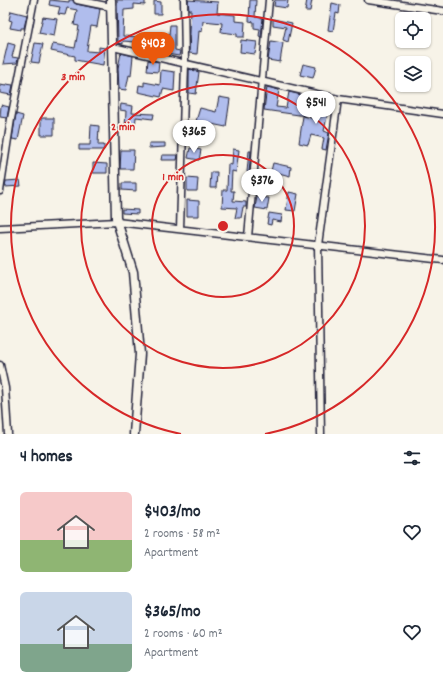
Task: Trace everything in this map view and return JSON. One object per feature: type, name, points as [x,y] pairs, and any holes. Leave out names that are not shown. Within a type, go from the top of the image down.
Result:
[{"type":"street","points":[[0,191],[11,119],[34,0]]},
{"type":"street","points":[[77,0],[111,3],[117,222],[133,272],[140,354],[134,434]]},
{"type":"street","points":[[180,229],[185,64],[184,0]]},
{"type":"street","points":[[248,237],[263,83],[269,0]]},
{"type":"street","points":[[368,0],[443,11]]},
{"type":"street","points":[[113,47],[263,83],[338,99],[443,114]]},
{"type":"street","points":[[321,434],[318,245],[338,99]]},
{"type":"street","points":[[0,228],[117,222],[443,260]]},
{"type":"street","points":[[0,364],[5,388],[8,434]]},
{"type":"building","points":[[50,0],[69,2],[69,0],[73,0],[76,4],[100,9],[97,27],[91,26],[87,51],[99,52],[99,47],[105,48],[103,65],[75,60],[75,56],[51,51],[53,44],[75,48],[79,26],[74,25],[77,10],[67,8],[65,15],[58,14],[60,7],[49,5]]},
{"type":"building","points":[[117,0],[145,0],[145,5],[134,4],[134,9],[124,10],[123,36],[141,37],[140,45],[135,44],[135,42],[123,41],[123,44],[118,43]]},
{"type":"building","points":[[188,0],[218,2],[217,13],[235,15],[235,21],[245,22],[244,37],[237,37],[237,34],[221,32],[222,23],[203,21],[202,32],[199,31],[197,54],[189,53],[191,10],[189,10]]},
{"type":"building","points":[[250,0],[256,0],[255,17],[263,18],[261,37],[259,36],[260,29],[254,28],[254,22],[249,21]]},
{"type":"building","points":[[275,0],[288,0],[287,8],[274,6]]},
{"type":"building","points":[[307,0],[312,0],[310,11],[305,11]]},
{"type":"building","points":[[154,1],[161,2],[161,14],[154,14]]},
{"type":"building","points":[[332,3],[340,5],[339,14],[336,13],[333,31],[328,30]]},
{"type":"building","points":[[11,11],[27,15],[24,28],[21,28],[21,30],[10,28],[12,21],[9,20]]},
{"type":"building","points":[[43,17],[57,19],[54,36],[39,33]]},
{"type":"building","points":[[273,19],[292,23],[288,42],[283,40],[286,27],[273,25]]},
{"type":"building","points":[[170,25],[175,25],[175,50],[180,51],[179,56],[167,54]]},
{"type":"building","points":[[241,40],[257,42],[255,54],[240,52]]},
{"type":"building","points":[[271,41],[283,43],[280,62],[268,60]]},
{"type":"building","points":[[8,43],[15,45],[12,57],[18,58],[17,63],[3,64]]},
{"type":"building","points":[[35,43],[43,44],[39,63],[31,62]]},
{"type":"building","points":[[121,53],[133,56],[131,76],[129,75],[126,90],[119,89],[118,68]]},
{"type":"building","points":[[148,60],[159,62],[158,72],[147,71]]},
{"type":"building","points":[[303,64],[316,67],[313,78],[300,75]]},
{"type":"building","points":[[189,69],[199,72],[196,94],[189,93]]},
{"type":"building","points":[[161,70],[175,72],[174,91],[163,89],[161,97],[138,92],[139,85],[144,86],[144,82],[160,85]]},
{"type":"building","points":[[6,84],[13,85],[11,95],[0,93],[0,85],[6,86]]},
{"type":"building","points":[[267,87],[279,90],[276,107],[286,108],[289,92],[310,97],[306,116],[264,110]]},
{"type":"building","points":[[219,97],[230,99],[226,127],[196,121],[200,108],[216,112]]},
{"type":"building","points":[[320,99],[330,102],[324,131],[329,133],[326,150],[322,149],[324,138],[311,135],[308,145],[299,143],[303,116],[315,119]]},
{"type":"building","points":[[121,104],[133,106],[132,113],[154,114],[153,119],[136,117],[135,128],[125,128],[126,111],[120,110]]},
{"type":"building","points":[[1,105],[9,107],[7,118],[0,117]]},
{"type":"building","points":[[16,114],[23,116],[18,140],[12,139]]},
{"type":"building","points":[[41,118],[54,118],[54,135],[41,135]]},
{"type":"building","points":[[91,125],[99,126],[98,145],[104,145],[104,150],[79,150],[79,145],[90,145]]},
{"type":"building","points":[[190,129],[203,133],[201,142],[188,138]]},
{"type":"building","points":[[149,143],[165,143],[165,147],[149,148]]},
{"type":"building","points":[[190,148],[201,150],[199,160],[188,158]]},
{"type":"building","points":[[233,149],[239,150],[236,172],[232,171],[231,191],[234,191],[233,201],[246,202],[246,207],[243,207],[241,218],[235,218],[237,208],[222,207],[223,190],[227,190],[228,164],[232,165]]},
{"type":"building","points":[[121,150],[134,150],[133,169],[120,169]]},
{"type":"building","points":[[249,151],[251,151],[249,173],[247,172]]},
{"type":"building","points":[[162,155],[178,155],[177,160],[161,160]]},
{"type":"building","points":[[93,163],[107,164],[107,173],[93,173]]},
{"type":"building","points":[[273,163],[291,167],[290,176],[271,171]]},
{"type":"building","points":[[211,172],[217,172],[216,188],[210,188]]},
{"type":"building","points":[[187,178],[198,179],[197,191],[187,191]]},
{"type":"building","points":[[20,180],[21,186],[5,187],[6,181]]},
{"type":"building","points":[[122,183],[136,183],[136,191],[122,190]]},
{"type":"building","points":[[289,192],[298,194],[295,211],[286,210]]},
{"type":"building","points":[[257,197],[269,198],[267,210],[255,208]]},
{"type":"building","points":[[187,200],[199,201],[199,216],[187,216]]},
{"type":"building","points":[[122,209],[138,210],[138,214],[122,213]]},
{"type":"building","points":[[269,213],[282,215],[281,222],[272,220],[271,225],[267,224]]}]
